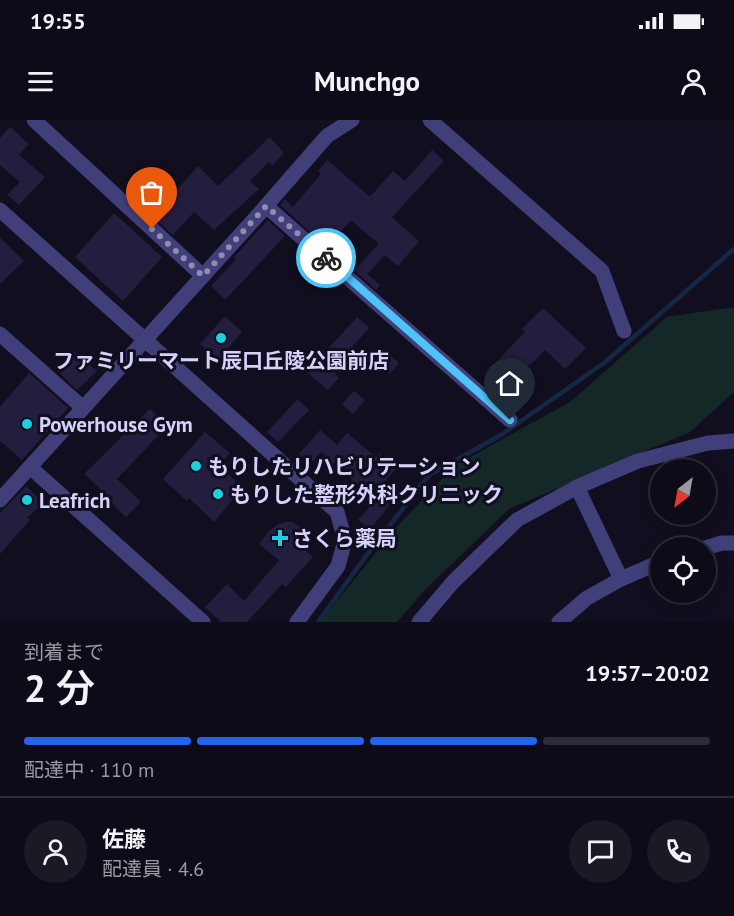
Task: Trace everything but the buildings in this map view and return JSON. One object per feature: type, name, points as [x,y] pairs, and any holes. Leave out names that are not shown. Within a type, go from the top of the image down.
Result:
[{"type":"street","points":[[34,120],[203,276]]},
{"type":"street","points":[[0,500],[327,136],[352,120]]},
{"type":"street","points":[[430,120],[602,271],[624,331]]},
{"type":"street","points":[[266,206],[510,420]]},
{"type":"street","points":[[0,210],[337,512],[345,540],[338,566],[297,622]]},
{"type":"street","points":[[0,334],[82,407]]},
{"type":"street","points":[[419,622],[453,582],[517,520],[577,487],[638,461],[708,443],[734,441]]},
{"type":"street","points":[[30,467],[203,622]]},
{"type":"street","points":[[577,487],[621,579]]},
{"type":"street","points":[[716,545],[734,543]]},
{"type":"street","points":[[559,622],[587,598],[650,566]]},
{"type":"green space","points":[[734,307],[734,392],[690,432],[509,509],[424,591],[397,622],[320,622],[394,530],[454,466],[570,402],[667,317]]},
{"type":"waterway","points":[[318,622],[429,475],[501,435],[604,363],[734,249]]},
{"type":"way so far","points":[[152,229],[203,276],[266,206],[326,258]]},
{"type":"place","name":"ファミリーマート辰口丘陵公園前店","points":[[221,338]]},
{"type":"place","name":"Powerhouse Gym","points":[[27,424]]},
{"type":"place","name":"もりしたリハビリテーション","points":[[196,466]]},
{"type":"place","name":"もりした整形外科クリニック","points":[[218,494]]},
{"type":"place","name":"Leafrich","points":[[27,500]]},
{"type":"place","name":"さくら薬局","points":[[280,538]]},
{"type":"route","points":[[326,258],[510,420]]}]
